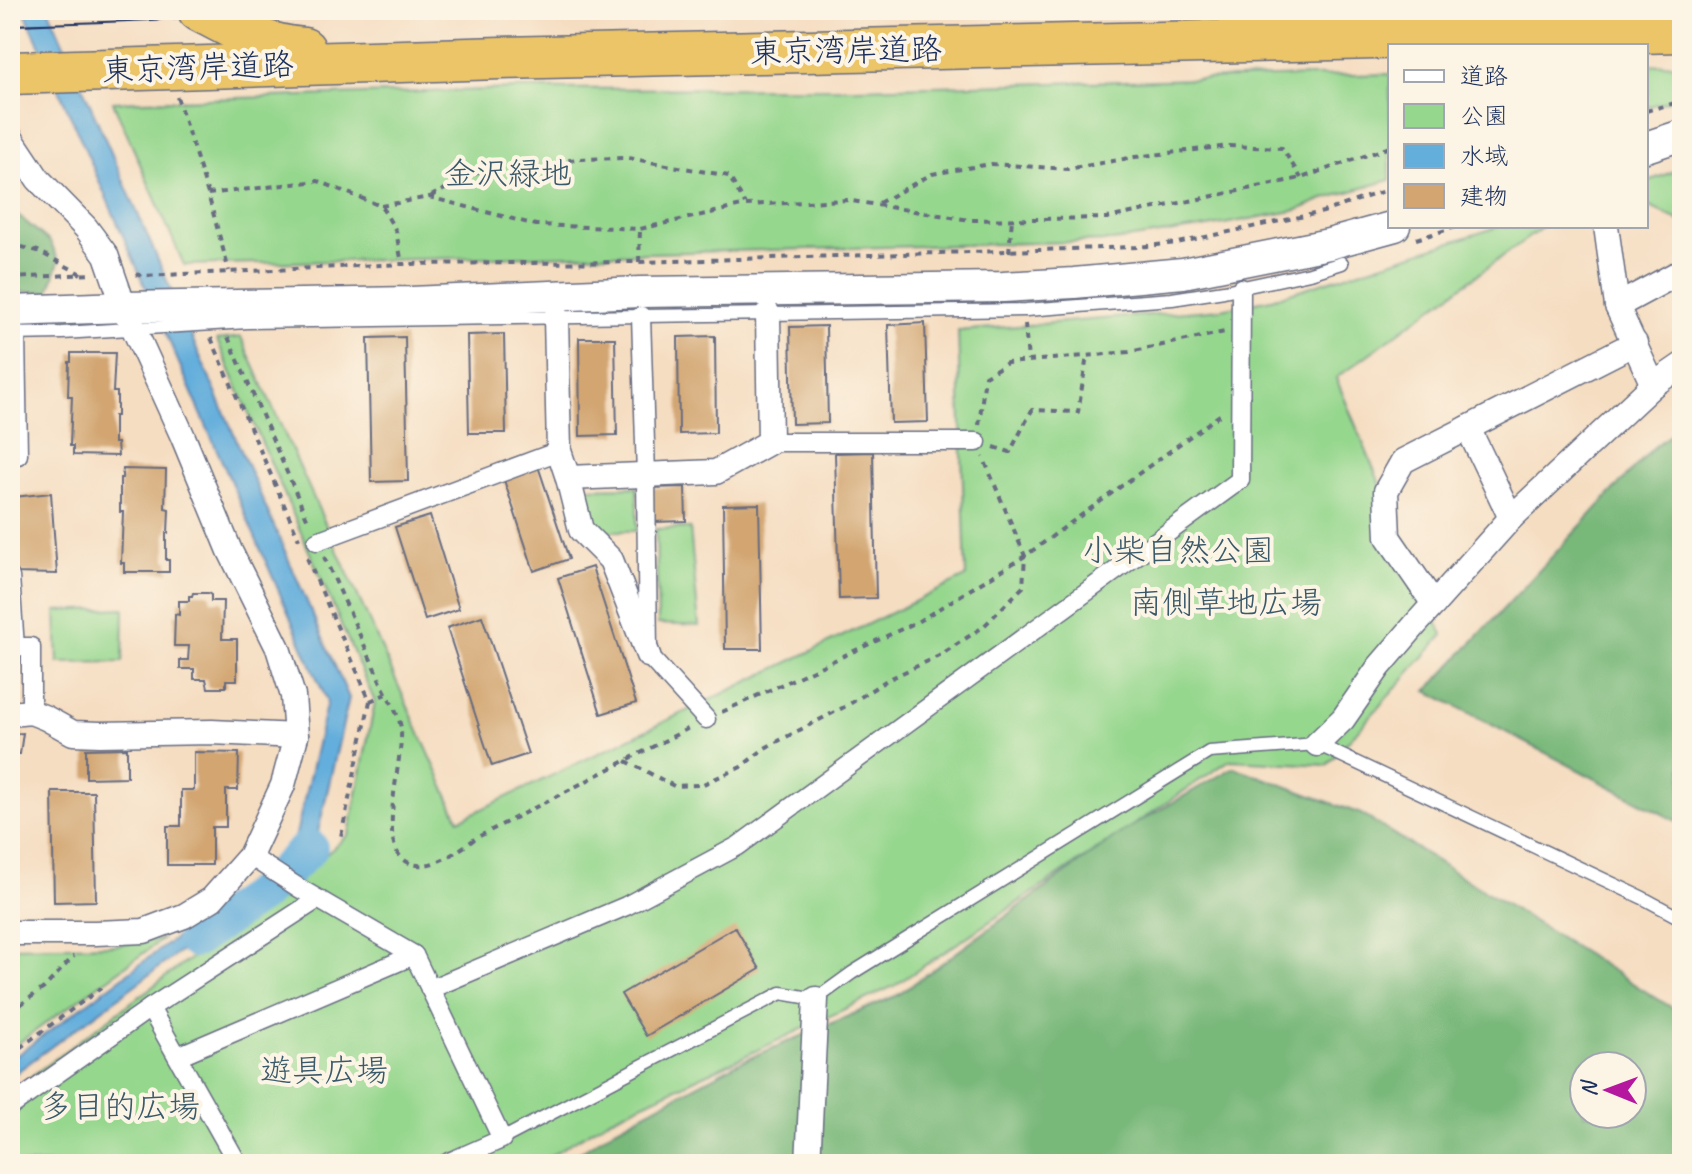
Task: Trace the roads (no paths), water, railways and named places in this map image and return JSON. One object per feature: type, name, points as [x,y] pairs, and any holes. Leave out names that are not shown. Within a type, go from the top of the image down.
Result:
[{"type":"highway","points":[[199,10],[255,39],[281,47],[447,50],[501,58]]},
{"type":"highway","name":"東京湾岸道路","points":[[10,73],[501,58],[1325,25],[1682,31]]},
{"type":"street","points":[[1648,146],[1682,135]]},
{"type":"street","points":[[10,137],[38,179],[86,228],[106,255],[112,273],[145,317],[183,437],[230,551],[278,648],[293,696],[296,736],[283,785],[256,860],[212,899],[184,916],[144,931],[10,933]]},
{"type":"street","points":[[10,455],[18,455],[12,326],[145,317],[203,319],[411,302],[640,292],[1003,287],[1074,283],[1183,273],[1329,244],[1388,228]]},
{"type":"street","points":[[1606,228],[1617,306],[1653,385]]},
{"type":"street","points":[[1617,306],[1682,271]]},
{"type":"street","points":[[430,989],[626,906],[738,846],[1240,480],[1241,288]]},
{"type":"street","points":[[768,314],[770,442]]},
{"type":"street","points":[[641,316],[648,655]]},
{"type":"street","points":[[556,317],[559,451],[581,530],[611,560],[648,655],[706,719]]},
{"type":"street","points":[[1434,604],[1388,537],[1386,491],[1403,461],[1635,343]]},
{"type":"street","points":[[1317,744],[1343,719],[1379,667],[1511,518],[1653,385],[1682,365]]},
{"type":"street","points":[[1468,428],[1511,518]]},
{"type":"street","points":[[568,478],[716,472],[770,442],[977,442]]},
{"type":"street","points":[[317,541],[559,451]]},
{"type":"street","points":[[10,577],[15,647],[31,647],[21,713],[46,718],[73,733],[212,732],[296,736]]},
{"type":"street","points":[[256,860],[414,955],[502,1139],[445,1164]]},
{"type":"street","points":[[10,1107],[150,1008],[318,899]]},
{"type":"street","points":[[178,1056],[414,955]]},
{"type":"street","points":[[808,1164],[816,999]]},
{"type":"street","points":[[150,1008],[238,1164]]},
{"type":"lane","points":[[203,319],[264,322],[1026,310],[1172,299],[1241,288],[1342,263]]},
{"type":"lane","points":[[502,1139],[781,993],[816,999],[852,973],[1209,752],[1317,744],[1682,919]]},
{"type":"water","points":[[24,10],[49,10],[349,698],[315,845],[267,888],[10,1077],[10,1060],[257,878],[293,847],[327,701]]},
{"type":"waterway","points":[[195,939],[261,894],[309,848]]},
{"type":"tram line","points":[[10,25],[163,19],[255,10]]},
{"type":"park label","name":"金沢緑地","points":[[508,173]]},
{"type":"park label","name":"小柴自然公園","points":[[1178,550]]},
{"type":"park label","name":"南側草地広場","points":[[1226,602]]},
{"type":"park label","name":"遊具広場","points":[[324,1070]]},
{"type":"park label","name":"多目的広場","points":[[120,1106]]}]
